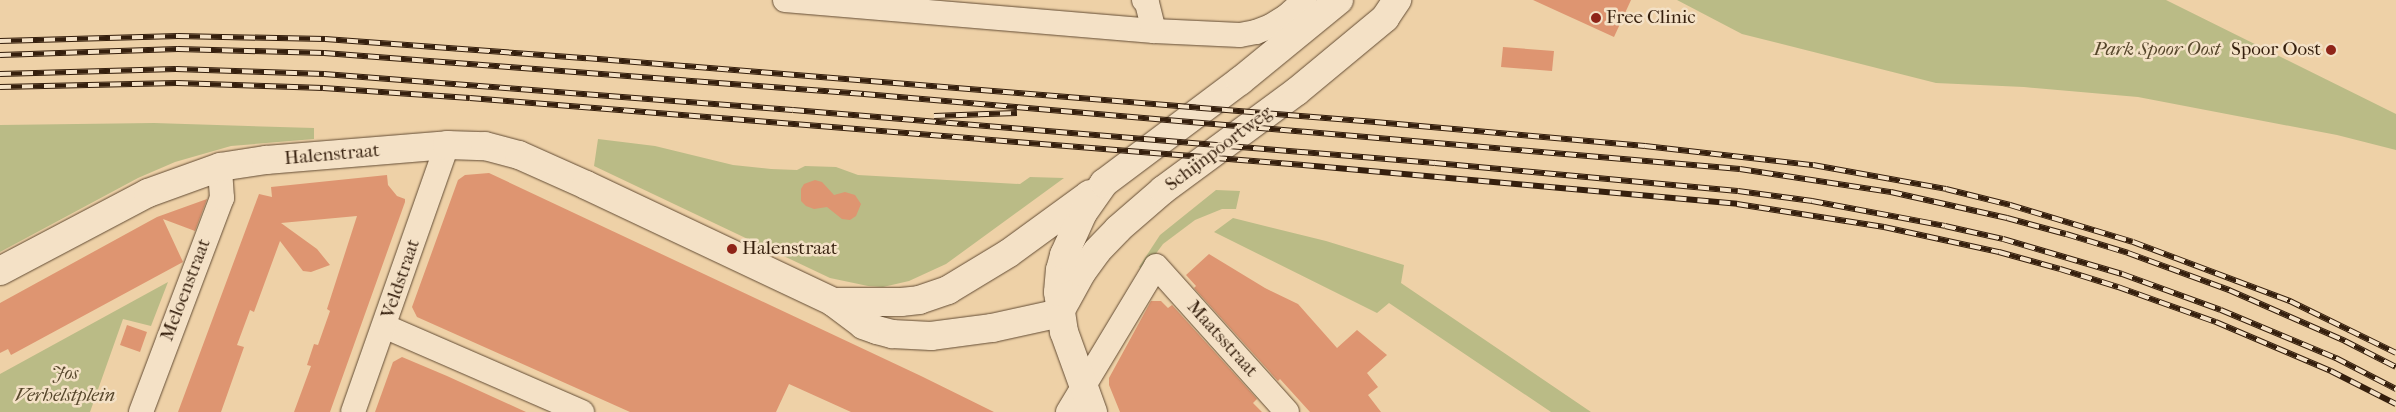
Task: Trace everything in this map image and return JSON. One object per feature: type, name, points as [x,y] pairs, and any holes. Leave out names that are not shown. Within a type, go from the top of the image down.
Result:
[{"type":"street","points":[[785,0],[1154,30],[1240,35],[1256,32],[1288,16],[1305,0]]},
{"type":"street","points":[[1144,0],[1147,3],[1154,30]]},
{"type":"street","points":[[1093,412],[1060,313],[1059,277],[1064,255],[1084,213],[1104,183],[1240,80],[1339,0]]},
{"type":"street","name":"Schijnpoortweg","points":[[1060,313],[1082,272],[1097,252],[1125,223],[1163,190],[1296,92],[1385,18],[1397,0]]},
{"type":"street","name":"Halenstraat","points":[[0,271],[148,193],[220,168],[266,160],[447,145],[485,146],[519,155],[833,302],[863,325],[892,334],[931,336],[992,328],[1060,313]]},
{"type":"street","name":"Veldstraat","points":[[353,412],[447,145]]},
{"type":"street","name":"Meloenstraat","points":[[141,412],[222,198],[220,168]]},
{"type":"street","name":"Halenstraat","points":[[833,302],[902,302],[919,300],[948,290],[1009,253],[1104,183]]},
{"type":"street","name":"Maatsstraat","points":[[1084,387],[1156,266],[1287,412]]},
{"type":"street","points":[[384,326],[582,412]]},
{"type":"street","points":[[1068,412],[1084,387]]},
{"type":"green space","name":"Park Spoor Oost","points":[[1677,0],[2166,0],[2396,114],[2396,150],[2337,135],[2138,97],[2024,87],[1936,83],[1742,34]]},
{"type":"green space","points":[[154,123],[314,128],[314,139],[231,146],[175,162],[138,178],[0,252],[0,125]]},
{"type":"green space","points":[[598,139],[655,146],[733,165],[771,169],[797,170],[805,166],[836,167],[858,175],[1020,184],[1030,177],[1064,178],[946,264],[909,281],[883,287],[868,286],[830,278],[594,166]]},
{"type":"green space","points":[[1216,190],[1240,191],[1236,209],[1222,209],[1195,220],[1163,244],[1144,270],[1139,267],[1160,235]]},
{"type":"green space","points":[[1233,218],[1326,241],[1404,265],[1401,283],[1591,412],[1551,412],[1389,303],[1377,313],[1214,232]]},
{"type":"green space","name":"Jos Verhelstplein","points":[[168,282],[151,326],[123,319],[90,412],[0,412],[0,374]]},
{"type":"building","name":"Free Clinic","points":[[1533,0],[1631,0],[1614,37]]},
{"type":"building","points":[[1503,47],[1554,51],[1552,71],[1501,67]]},
{"type":"building","points":[[489,173],[994,412],[851,412],[789,384],[776,412],[630,412],[417,317],[412,307],[458,180],[465,175]]},
{"type":"building","points":[[387,175],[388,185],[397,196],[405,199],[405,202],[330,412],[294,412],[311,366],[307,365],[314,344],[318,345],[330,311],[327,309],[357,216],[281,223],[317,249],[330,265],[311,272],[303,271],[280,241],[254,312],[250,310],[237,345],[244,347],[221,412],[178,412],[259,194],[272,197],[271,187]]},
{"type":"building","points":[[815,180],[822,182],[834,195],[845,192],[855,195],[861,204],[856,216],[850,220],[842,219],[827,207],[814,209],[806,206],[801,201],[801,189],[804,184]]},
{"type":"building","points":[[207,199],[195,231],[163,219],[183,262],[11,355],[8,349],[0,353],[0,303],[157,217]]},
{"type":"building","points":[[1209,254],[1265,288],[1298,304],[1337,348],[1357,330],[1387,355],[1367,373],[1378,387],[1368,395],[1381,412],[1310,412],[1280,379],[1278,381],[1194,288],[1196,286],[1186,275]]},
{"type":"building","points":[[1151,301],[1161,301],[1168,308],[1172,305],[1257,399],[1253,403],[1262,412],[1120,412],[1109,385],[1109,378]]},
{"type":"building","points":[[127,325],[147,332],[140,352],[120,345]]},
{"type":"building","points":[[402,357],[526,412],[375,412],[393,362]]},
{"type":"railway","points":[[0,41],[178,36],[325,39],[586,58],[1375,122],[1645,146],[1813,165],[1946,189],[2010,205],[2133,242],[2290,301],[2396,353]]},
{"type":"railway","points":[[0,55],[178,49],[324,53],[864,94],[1740,169],[1891,192],[2007,218],[2066,234],[2128,253],[2229,290],[2345,341],[2396,367]]},
{"type":"railway","points":[[0,74],[176,69],[324,74],[793,110],[1435,163],[1738,191],[1812,201],[1945,226],[2003,239],[2122,274],[2221,310],[2336,358],[2396,389]]},
{"type":"railway","points":[[0,87],[177,83],[323,88],[470,98],[1303,165],[1737,204],[1884,227],[1999,252],[2060,269],[2118,287],[2216,322],[2331,371],[2396,404]]},
{"type":"railway","points":[[934,116],[1017,113]]},
{"type":"place","name":"Free Clinic","points":[[1596,18]]},
{"type":"place","name":"Spoor Oost","points":[[2331,50]]},
{"type":"place","name":"Halenstraat","points":[[732,249]]}]
